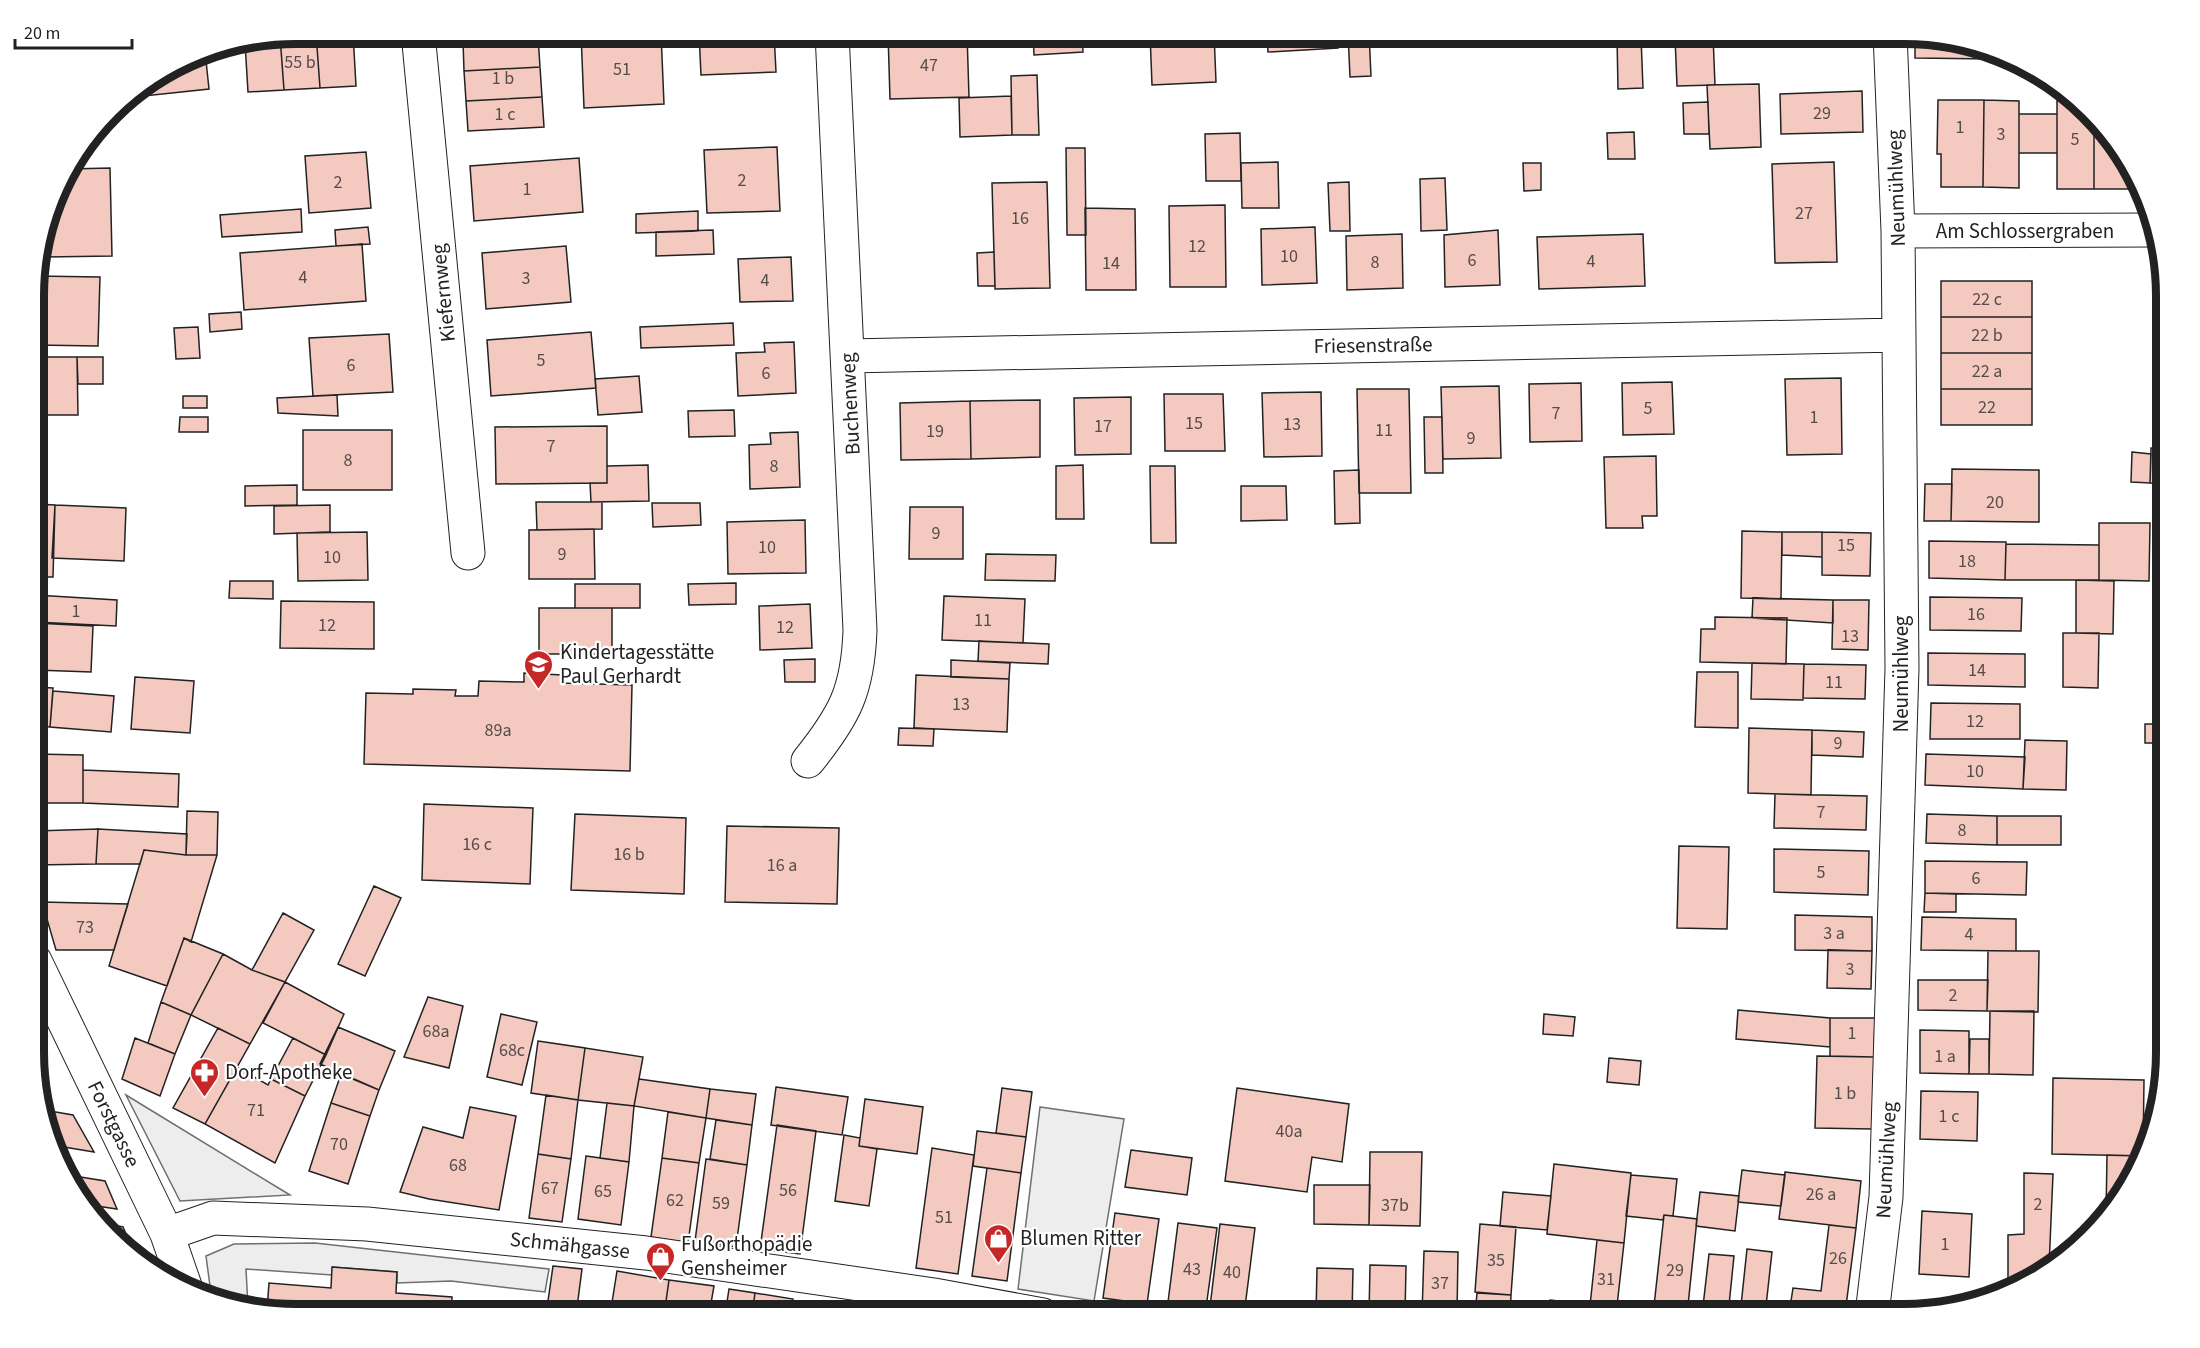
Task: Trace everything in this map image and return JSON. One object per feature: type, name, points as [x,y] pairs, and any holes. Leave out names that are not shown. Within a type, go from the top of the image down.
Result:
[{"type":"street","name":"Kiefernweg","points":[[419,44],[468,553]]},
{"type":"street","name":"Buchenweg","points":[[808,761],[835,728],[848,705],[859,663],[860,630],[833,44]]},
{"type":"street","name":"Neumühlweg","points":[[1873,1304],[1886,1197],[1902,668],[1898,231],[1890,44]]},
{"type":"street","name":"Am Schlossergraben","points":[[1898,231],[2148,230]]},
{"type":"street","name":"Friesenstraße","points":[[848,356],[1899,335]]},
{"type":"street","name":"Forstgasse","points":[[44,980],[167,1234],[182,1277]]},
{"type":"street","name":"Schmähgasse","points":[[167,1234],[213,1218],[367,1224],[646,1253],[983,1304]]},
{"type":"shaded area","points":[[126,1095],[290,1195],[180,1201]]},
{"type":"shaded area","points":[[1040,1107],[1124,1119],[1094,1301],[1018,1289]]},
{"type":"shaded area","points":[[315,1243],[549,1269],[545,1292],[451,1281],[397,1283],[397,1272],[333,1267],[332,1275],[246,1269],[248,1300],[210,1289],[206,1256],[234,1244]]},
{"type":"shaded area","points":[[165,1261],[168,1270],[156,1262]]},
{"type":"building","points":[[281,44],[317,44],[320,88],[284,90]]},
{"type":"building","points":[[281,44],[284,90],[248,92],[245,48]]},
{"type":"building","points":[[317,44],[354,44],[356,86],[320,88]]},
{"type":"building","points":[[463,44],[539,44],[540,67],[464,71]]},
{"type":"building","points":[[581,44],[661,44],[664,104],[584,108]]},
{"type":"building","points":[[700,44],[775,44],[776,72],[701,75]]},
{"type":"building","points":[[888,44],[967,44],[969,97],[890,99]]},
{"type":"building","points":[[1034,44],[1083,44],[1083,52],[1034,55]]},
{"type":"building","points":[[1150,44],[1214,44],[1216,82],[1152,85]]},
{"type":"building","points":[[1268,44],[1338,44],[1338,48],[1268,52]]},
{"type":"building","points":[[1348,44],[1370,44],[1371,76],[1350,77]]},
{"type":"building","points":[[1617,44],[1641,44],[1643,88],[1618,89]]},
{"type":"building","points":[[1675,44],[1713,44],[1715,85],[1677,86]]},
{"type":"building","points":[[1915,44],[1921,44],[1954,48],[1990,59],[1915,58]]},
{"type":"building","points":[[206,60],[209,89],[144,96],[170,77]]},
{"type":"building","points":[[540,67],[542,97],[466,101],[464,71]]},
{"type":"building","points":[[1037,75],[1039,135],[1012,135],[1011,76]]},
{"type":"building","points":[[1759,84],[1761,147],[1710,149],[1707,85]]},
{"type":"building","points":[[1862,91],[1863,132],[1781,134],[1780,94]]},
{"type":"building","points":[[1011,96],[1012,135],[960,137],[959,98]]},
{"type":"building","points":[[542,97],[544,127],[468,131],[466,101]]},
{"type":"building","points":[[1938,100],[1984,100],[1983,187],[1941,187],[1941,154],[1937,154]]},
{"type":"building","points":[[1984,100],[2019,101],[2019,188],[1983,187]]},
{"type":"building","points":[[2057,101],[2065,102],[2094,129],[2094,189],[2057,189]]},
{"type":"building","points":[[1708,102],[1709,134],[1684,134],[1683,103]]},
{"type":"building","points":[[2019,114],[2057,114],[2057,153],[2019,153]]},
{"type":"building","points":[[2094,129],[2123,170],[2130,189],[2094,189]]},
{"type":"building","points":[[1634,132],[1635,159],[1608,159],[1607,133]]},
{"type":"building","points":[[1240,133],[1241,181],[1206,181],[1205,134]]},
{"type":"building","points":[[777,147],[780,211],[707,213],[704,150]]},
{"type":"building","points":[[1066,148],[1085,148],[1086,235],[1067,235]]},
{"type":"building","points":[[366,152],[371,208],[309,213],[305,156]]},
{"type":"building","points":[[579,158],[583,212],[474,221],[470,166]]},
{"type":"building","points":[[1278,162],[1279,208],[1242,208],[1241,163]]},
{"type":"building","points":[[1834,162],[1837,262],[1775,263],[1772,164]]},
{"type":"building","points":[[1523,163],[1541,163],[1541,190],[1524,191]]},
{"type":"building","points":[[110,168],[112,256],[47,257],[57,215],[78,169]]},
{"type":"building","points":[[1445,178],[1447,230],[1421,231],[1420,179]]},
{"type":"building","points":[[1047,182],[1050,288],[995,289],[992,183]]},
{"type":"building","points":[[1349,182],[1350,231],[1330,231],[1328,183]]},
{"type":"building","points":[[1225,205],[1226,287],[1170,287],[1169,206]]},
{"type":"building","points":[[1085,208],[1135,209],[1136,290],[1086,290]]},
{"type":"building","points":[[301,209],[302,232],[222,237],[220,215]]},
{"type":"building","points":[[698,211],[698,231],[636,233],[636,214]]},
{"type":"building","points":[[368,227],[370,244],[336,246],[335,230]]},
{"type":"building","points":[[1315,227],[1317,283],[1262,285],[1261,229]]},
{"type":"building","points":[[713,230],[714,254],[656,256],[656,232]]},
{"type":"building","points":[[1498,230],[1500,285],[1445,287],[1444,235]]},
{"type":"building","points":[[1402,234],[1403,288],[1347,290],[1346,236]]},
{"type":"building","points":[[1643,234],[1645,286],[1539,289],[1537,237]]},
{"type":"building","points":[[362,244],[366,301],[244,310],[240,253]]},
{"type":"building","points":[[566,246],[571,302],[486,309],[482,253]]},
{"type":"building","points":[[994,252],[995,286],[978,286],[977,253]]},
{"type":"building","points":[[791,257],[793,301],[740,302],[738,259]]},
{"type":"building","points":[[44,276],[100,277],[98,346],[44,345]]},
{"type":"building","points":[[1941,281],[2032,281],[2032,317],[1941,317]]},
{"type":"building","points":[[241,312],[242,329],[210,332],[209,314]]},
{"type":"building","points":[[1941,317],[2032,317],[2032,353],[1941,353]]},
{"type":"building","points":[[733,323],[734,345],[641,348],[640,327]]},
{"type":"building","points":[[198,327],[200,358],[176,359],[174,328]]},
{"type":"building","points":[[591,332],[596,388],[491,396],[487,340]]},
{"type":"building","points":[[389,334],[393,392],[313,396],[309,338]]},
{"type":"building","points":[[794,342],[796,393],[738,396],[736,353],[765,352],[764,343]]},
{"type":"building","points":[[1941,353],[2032,353],[2032,389],[1941,389]]},
{"type":"building","points":[[44,357],[77,357],[78,415],[44,415]]},
{"type":"building","points":[[77,357],[103,357],[103,384],[78,384]]},
{"type":"building","points":[[639,376],[642,412],[598,415],[595,379]]},
{"type":"building","points":[[1841,378],[1842,454],[1787,455],[1785,379]]},
{"type":"building","points":[[1672,382],[1674,434],[1623,435],[1622,383]]},
{"type":"building","points":[[1581,383],[1582,441],[1530,442],[1529,384]]},
{"type":"building","points":[[1499,386],[1501,458],[1443,459],[1441,387]]},
{"type":"building","points":[[1357,389],[1409,389],[1411,493],[1359,493]]},
{"type":"building","points":[[1941,389],[2032,389],[2032,425],[1941,425]]},
{"type":"building","points":[[1321,392],[1322,456],[1264,457],[1262,393]]},
{"type":"building","points":[[1164,394],[1223,394],[1225,451],[1165,451]]},
{"type":"building","points":[[337,395],[338,416],[278,413],[277,398]]},
{"type":"building","points":[[183,396],[207,396],[207,408],[183,408]]},
{"type":"building","points":[[1131,397],[1131,454],[1075,455],[1074,398]]},
{"type":"building","points":[[1040,400],[1040,457],[971,459],[970,401]]},
{"type":"building","points":[[970,401],[971,459],[901,460],[900,403]]},
{"type":"building","points":[[734,410],[735,436],[689,437],[688,411]]},
{"type":"building","points":[[180,417],[208,417],[208,432],[179,432]]},
{"type":"building","points":[[1424,417],[1442,417],[1443,473],[1425,473]]},
{"type":"building","points":[[607,426],[607,483],[496,484],[495,427]]},
{"type":"building","points":[[303,430],[392,430],[392,490],[303,490]]},
{"type":"building","points":[[798,432],[800,487],[750,489],[749,445],[771,444],[770,433]]},
{"type":"building","points":[[2151,448],[2156,448],[2156,483],[2150,483]]},
{"type":"building","points":[[2132,452],[2151,454],[2150,483],[2131,482]]},
{"type":"building","points":[[1656,456],[1657,516],[1642,516],[1643,528],[1606,528],[1604,457]]},
{"type":"building","points":[[648,465],[649,501],[591,502],[590,483],[607,483],[607,466]]},
{"type":"building","points":[[1083,465],[1084,519],[1056,519],[1056,466]]},
{"type":"building","points":[[1150,466],[1175,466],[1176,543],[1151,543]]},
{"type":"building","points":[[1952,469],[2039,470],[2039,522],[1951,521]]},
{"type":"building","points":[[1359,470],[1360,523],[1335,524],[1334,471]]},
{"type":"building","points":[[1925,484],[1952,484],[1951,521],[1924,521]]},
{"type":"building","points":[[297,485],[297,505],[245,506],[245,486]]},
{"type":"building","points":[[1241,486],[1286,486],[1287,520],[1241,521]]},
{"type":"building","points":[[536,502],[602,502],[602,529],[537,530]]},
{"type":"building","points":[[652,503],[700,503],[701,525],[653,527]]},
{"type":"building","points":[[44,504],[55,505],[53,577],[44,577]]},
{"type":"building","points":[[55,505],[126,508],[124,561],[52,558]]},
{"type":"building","points":[[330,505],[330,532],[274,534],[274,506]]},
{"type":"building","points":[[910,507],[963,507],[963,559],[909,559]]},
{"type":"building","points":[[805,520],[806,573],[728,574],[727,522]]},
{"type":"building","points":[[2099,523],[2150,523],[2149,581],[2099,580]]},
{"type":"building","points":[[594,529],[595,579],[529,579],[529,530]]},
{"type":"building","points":[[1742,531],[1782,532],[1781,599],[1741,598]]},
{"type":"building","points":[[367,532],[368,580],[298,581],[297,533]]},
{"type":"building","points":[[1782,532],[1822,532],[1822,557],[1782,555]]},
{"type":"building","points":[[1822,532],[1871,533],[1870,576],[1822,575]]},
{"type":"building","points":[[1929,541],[2006,542],[2005,580],[1929,578]]},
{"type":"building","points":[[2006,544],[2099,545],[2099,580],[2005,580]]},
{"type":"building","points":[[986,554],[1056,555],[1055,581],[985,580]]},
{"type":"building","points":[[2076,580],[2114,581],[2113,634],[2076,633]]},
{"type":"building","points":[[230,581],[273,581],[273,599],[229,598]]},
{"type":"building","points":[[736,583],[736,604],[689,605],[688,584]]},
{"type":"building","points":[[575,584],[640,584],[640,608],[575,608]]},
{"type":"building","points":[[44,596],[117,600],[116,626],[44,622]]},
{"type":"building","points":[[944,596],[1025,599],[1023,643],[942,640]]},
{"type":"building","points":[[1930,597],[2022,598],[2021,631],[1930,630]]},
{"type":"building","points":[[1753,598],[1833,600],[1833,623],[1752,618]]},
{"type":"building","points":[[1833,600],[1869,600],[1868,650],[1832,649]]},
{"type":"building","points":[[281,601],[374,602],[374,649],[280,648]]},
{"type":"building","points":[[810,604],[812,648],[760,650],[759,606]]},
{"type":"building","points":[[539,608],[612,608],[612,654],[539,654]]},
{"type":"building","points":[[1715,617],[1787,618],[1786,664],[1700,662],[1701,629],[1715,629]]},
{"type":"building","points":[[44,623],[93,626],[91,672],[44,670]]},
{"type":"building","points":[[2063,633],[2099,633],[2098,688],[2063,687]]},
{"type":"building","points":[[979,641],[1049,644],[1048,664],[978,661]]},
{"type":"building","points":[[1928,653],[2025,654],[2025,687],[1928,685]]},
{"type":"building","points":[[815,659],[815,682],[785,682],[784,660]]},
{"type":"building","points":[[951,660],[1010,663],[1009,679],[951,677]]},
{"type":"building","points":[[1752,663],[1804,664],[1803,700],[1751,699]]},
{"type":"building","points":[[1804,664],[1866,665],[1865,699],[1803,698]]},
{"type":"building","points":[[1697,672],[1738,672],[1738,728],[1695,727]]},
{"type":"building","points":[[524,673],[562,675],[562,683],[632,685],[630,771],[364,764],[366,693],[413,694],[413,689],[456,690],[455,696],[478,696],[479,681],[524,682]]},
{"type":"building","points":[[916,675],[1009,679],[1007,732],[914,728]]},
{"type":"building","points":[[135,677],[194,681],[190,733],[131,729]]},
{"type":"building","points":[[44,688],[53,688],[50,727],[44,727]]},
{"type":"building","points":[[53,691],[114,696],[111,732],[50,727]]},
{"type":"building","points":[[1931,703],[2020,704],[2020,739],[1930,739]]},
{"type":"building","points":[[2145,724],[2156,724],[2156,743],[2145,743]]},
{"type":"building","points":[[899,728],[934,729],[933,746],[898,745]]},
{"type":"building","points":[[1749,728],[1812,730],[1811,795],[1748,793]]},
{"type":"building","points":[[1812,730],[1864,732],[1863,757],[1812,755]]},
{"type":"building","points":[[2025,740],[2067,741],[2066,790],[2023,789]]},
{"type":"building","points":[[44,754],[83,755],[83,803],[44,803]]},
{"type":"building","points":[[1926,754],[2025,757],[2023,789],[1925,785]]},
{"type":"building","points":[[83,770],[179,774],[178,807],[83,803]]},
{"type":"building","points":[[1775,794],[1867,796],[1866,830],[1774,828]]},
{"type":"building","points":[[424,804],[533,808],[530,884],[422,880]]},
{"type":"building","points":[[187,811],[218,812],[217,855],[186,855]]},
{"type":"building","points":[[575,814],[686,818],[684,894],[571,890]]},
{"type":"building","points":[[1927,814],[1997,816],[1997,845],[1926,843]]},
{"type":"building","points":[[1997,816],[2061,816],[2061,845],[1997,845]]},
{"type":"building","points":[[727,826],[839,828],[837,904],[725,902]]},
{"type":"building","points":[[98,829],[187,834],[186,855],[144,850],[140,864],[96,864]]},
{"type":"building","points":[[98,829],[96,864],[44,865],[44,831]]},
{"type":"building","points":[[1679,846],[1729,847],[1727,929],[1677,928]]},
{"type":"building","points":[[1774,849],[1869,851],[1868,895],[1774,892]]},
{"type":"building","points":[[144,850],[186,855],[217,855],[191,942],[184,938],[167,986],[109,966]]},
{"type":"building","points":[[1925,861],[2027,862],[2026,895],[1925,893]]},
{"type":"building","points":[[374,886],[401,898],[365,976],[338,964]]},
{"type":"building","points":[[1925,893],[1956,894],[1956,912],[1924,912]]},
{"type":"building","points":[[44,902],[128,904],[114,950],[56,950]]},
{"type":"building","points":[[283,913],[314,930],[285,982],[252,970]]},
{"type":"building","points":[[1795,915],[1872,917],[1872,951],[1795,950]]},
{"type":"building","points":[[1922,917],[2016,919],[2016,951],[1921,950]]},
{"type":"building","points":[[184,938],[223,954],[191,1015],[161,1002]]},
{"type":"building","points":[[1828,950],[1872,951],[1871,989],[1827,988]]},
{"type":"building","points":[[1988,951],[2039,951],[2038,1012],[1987,1011]]},
{"type":"building","points":[[223,954],[252,970],[285,982],[250,1044],[191,1015]]},
{"type":"building","points":[[1918,980],[1988,980],[1987,1011],[1918,1010]]},
{"type":"building","points":[[285,982],[344,1014],[326,1055],[263,1023]]},
{"type":"building","points":[[428,997],[463,1006],[449,1068],[404,1057]]},
{"type":"building","points":[[161,1002],[191,1015],[175,1054],[148,1043]]},
{"type":"building","points":[[1738,1010],[1830,1018],[1830,1047],[1736,1039]]},
{"type":"building","points":[[1990,1011],[2034,1011],[2033,1075],[1989,1074]]},
{"type":"building","points":[[501,1014],[537,1022],[522,1085],[487,1077]]},
{"type":"building","points":[[1544,1014],[1575,1017],[1573,1036],[1543,1034]]},
{"type":"building","points":[[1830,1018],[1875,1018],[1874,1057],[1830,1056]]},
{"type":"building","points":[[338,1027],[395,1051],[379,1090],[320,1064]]},
{"type":"building","points":[[218,1028],[250,1044],[205,1124],[173,1108]]},
{"type":"building","points":[[1920,1030],[1969,1031],[1969,1074],[1920,1073]]},
{"type":"building","points":[[135,1038],[175,1054],[160,1096],[122,1079]]},
{"type":"building","points":[[293,1038],[326,1055],[305,1096],[271,1079]]},
{"type":"building","points":[[1970,1039],[1989,1039],[1989,1074],[1969,1074]]},
{"type":"building","points":[[538,1041],[585,1048],[578,1100],[531,1093]]},
{"type":"building","points":[[585,1048],[643,1057],[634,1106],[578,1100]]},
{"type":"building","points":[[1817,1056],[1874,1057],[1872,1129],[1815,1128]]},
{"type":"building","points":[[1609,1058],[1641,1061],[1639,1085],[1607,1082]]},
{"type":"building","points":[[237,1067],[268,1085],[271,1079],[305,1096],[275,1163],[205,1124]]},
{"type":"building","points":[[341,1074],[379,1090],[370,1116],[331,1103]]},
{"type":"building","points":[[2053,1078],[2144,1080],[2143,1132],[2134,1156],[2052,1154]]},
{"type":"building","points":[[639,1079],[710,1089],[706,1118],[634,1106]]},
{"type":"building","points":[[776,1087],[848,1097],[842,1135],[771,1125]]},
{"type":"building","points":[[1002,1088],[1032,1092],[1026,1137],[996,1133]]},
{"type":"building","points":[[1237,1088],[1349,1104],[1342,1162],[1312,1157],[1307,1192],[1225,1181]]},
{"type":"building","points":[[710,1089],[756,1094],[752,1125],[706,1118]]},
{"type":"building","points":[[1921,1091],[1978,1092],[1977,1141],[1920,1139]]},
{"type":"building","points":[[546,1095],[578,1100],[571,1159],[538,1154]]},
{"type":"building","points":[[865,1099],[923,1107],[917,1154],[859,1146]]},
{"type":"building","points":[[331,1103],[370,1116],[348,1184],[309,1171]]},
{"type":"building","points":[[607,1103],[634,1106],[629,1162],[600,1158]]},
{"type":"building","points":[[470,1107],[516,1116],[499,1210],[400,1192],[423,1127],[463,1138]]},
{"type":"building","points":[[50,1111],[73,1115],[94,1152],[62,1147]]},
{"type":"building","points":[[668,1112],[706,1118],[699,1163],[662,1158]]},
{"type":"building","points":[[716,1120],[752,1125],[747,1165],[710,1159]]},
{"type":"building","points":[[777,1125],[816,1131],[800,1254],[760,1249]]},
{"type":"building","points":[[977,1131],[1026,1137],[1021,1173],[973,1166]]},
{"type":"building","points":[[844,1135],[860,1138],[859,1146],[877,1149],[869,1206],[835,1201]]},
{"type":"building","points":[[932,1148],[974,1155],[958,1274],[916,1268]]},
{"type":"building","points":[[1131,1150],[1192,1158],[1187,1195],[1125,1187]]},
{"type":"building","points":[[1370,1152],[1422,1152],[1420,1226],[1369,1225]]},
{"type":"building","points":[[538,1154],[571,1159],[562,1222],[529,1218]]},
{"type":"building","points":[[2107,1155],[2134,1156],[2123,1178],[2106,1203]]},
{"type":"building","points":[[586,1156],[629,1162],[621,1225],[578,1219]]},
{"type":"building","points":[[662,1158],[699,1163],[688,1243],[651,1237]]},
{"type":"building","points":[[706,1159],[747,1165],[736,1247],[695,1241]]},
{"type":"building","points":[[1554,1164],[1631,1173],[1624,1243],[1547,1234]]},
{"type":"building","points":[[987,1168],[1021,1173],[1007,1281],[972,1276]]},
{"type":"building","points":[[1742,1170],[1785,1175],[1781,1206],[1738,1202]]},
{"type":"building","points":[[1785,1172],[1861,1181],[1856,1228],[1779,1219]]},
{"type":"building","points":[[2024,1173],[2053,1174],[2049,1258],[2008,1282],[2008,1235],[2024,1234]]},
{"type":"building","points":[[1631,1175],[1677,1179],[1673,1216],[1664,1215],[1663,1220],[1626,1216]]},
{"type":"building","points":[[76,1176],[105,1181],[117,1209],[96,1206]]},
{"type":"building","points":[[1314,1185],[1370,1185],[1369,1225],[1314,1224]]},
{"type":"building","points":[[1503,1192],[1551,1196],[1547,1230],[1500,1226]]},
{"type":"building","points":[[1700,1192],[1739,1196],[1735,1231],[1696,1226]]},
{"type":"building","points":[[1922,1211],[1972,1214],[1969,1277],[1919,1274]]},
{"type":"building","points":[[1115,1213],[1159,1219],[1147,1304],[1103,1298]]},
{"type":"building","points":[[1664,1215],[1697,1219],[1688,1304],[1654,1304]]},
{"type":"building","points":[[1178,1223],[1217,1228],[1207,1304],[1168,1304]]},
{"type":"building","points":[[1220,1224],[1255,1228],[1245,1304],[1210,1304]]},
{"type":"building","points":[[1480,1224],[1516,1227],[1511,1295],[1475,1292]]},
{"type":"building","points":[[111,1225],[123,1227],[130,1242]]},
{"type":"building","points":[[1829,1225],[1856,1228],[1846,1304],[1791,1304],[1793,1288],[1821,1291]]},
{"type":"building","points":[[1597,1240],[1624,1243],[1617,1304],[1590,1304]]},
{"type":"building","points":[[1747,1249],[1772,1252],[1766,1304],[1741,1304]]},
{"type":"building","points":[[1424,1251],[1458,1252],[1457,1304],[1422,1304]]},
{"type":"building","points":[[1709,1254],[1734,1256],[1729,1304],[1703,1304]]},
{"type":"building","points":[[1370,1265],[1406,1266],[1405,1304],[1369,1304]]},
{"type":"building","points":[[553,1266],[582,1269],[577,1304],[548,1304]]},
{"type":"building","points":[[332,1267],[397,1272],[396,1293],[452,1297],[452,1304],[268,1303],[269,1283],[331,1288]]},
{"type":"building","points":[[1317,1268],[1353,1269],[1352,1304],[1316,1304]]},
{"type":"building","points":[[617,1271],[669,1280],[666,1304],[612,1304]]},
{"type":"building","points":[[669,1280],[714,1286],[711,1304],[666,1304]]},
{"type":"building","points":[[729,1289],[755,1293],[754,1304],[727,1304]]},
{"type":"building","points":[[755,1293],[793,1299],[792,1304],[754,1304]]},
{"type":"building","points":[[1477,1293],[1511,1295],[1511,1304],[1476,1304]]},
{"type":"building","points":[[1550,1300],[1575,1303],[1575,1304],[1549,1304]]},
{"type":"place","name":"Kindertagesstätte Paul Gerhardt","points":[[539,690]]},
{"type":"place","name":"Dorf-Apotheke","points":[[204,1098]]},
{"type":"place","name":"Blumen Ritter","points":[[999,1264]]},
{"type":"place","name":"Fußorthopädie Gensheimer","points":[[660,1282]]}]
